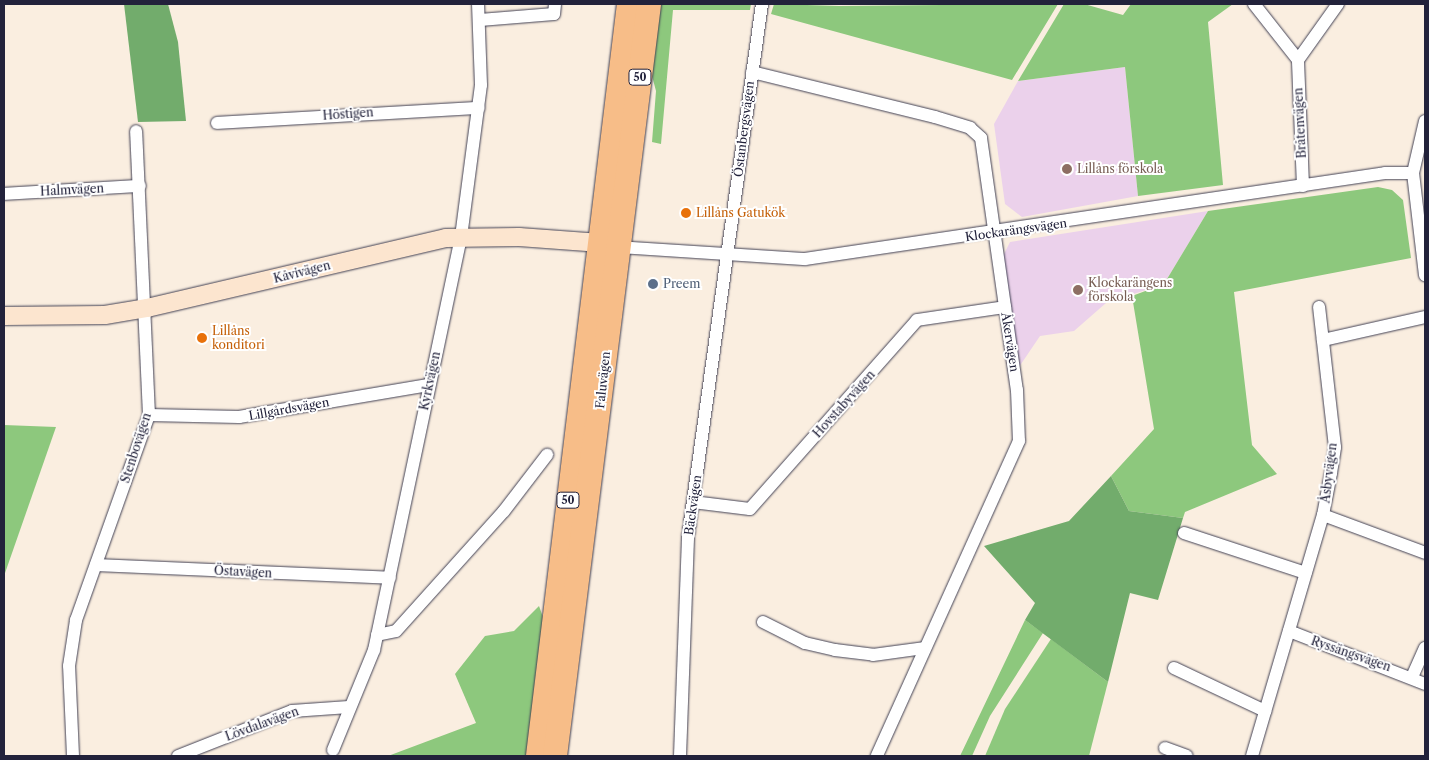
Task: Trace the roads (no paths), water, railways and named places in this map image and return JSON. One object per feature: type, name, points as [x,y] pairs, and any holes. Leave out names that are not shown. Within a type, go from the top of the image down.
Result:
[{"type":"highway","name":"Faluvägen","points":[[621,159],[629,4]]},
{"type":"highway","name":"Faluvägen","points":[[538,756],[621,159],[649,4]]},
{"type":"highway","name":"Faluvägen","points":[[555,756],[609,245]]},
{"type":"street","name":"Kyrkvägen","points":[[333,750],[377,635],[428,385],[461,237],[479,108],[480,20],[478,4]]},
{"type":"street","points":[[480,20],[554,14],[555,4]]},
{"type":"street","name":"Östanbergsvägen","points":[[728,255],[762,4]]},
{"type":"street","points":[[1254,4],[1298,60],[1338,4]]},
{"type":"street","name":"Bråtenvägen","points":[[1298,60],[1303,186]]},
{"type":"street","name":"Åkervägen","points":[[752,72],[970,128],[980,138],[1017,390],[1019,441],[924,648],[877,756]]},
{"type":"street","name":"Höstigen","points":[[217,122],[479,108]]},
{"type":"street","points":[[1425,121],[1413,173],[1425,275]]},
{"type":"street","name":"Stenbovägen","points":[[73,756],[69,666],[76,620],[149,415],[148,308],[136,131]]},
{"type":"street","name":"Klockarängsvägen","points":[[609,245],[728,255],[806,259],[994,233],[1303,186],[1413,173]]},
{"type":"street","name":"Halmvägen","points":[[4,194],[140,186]]},
{"type":"street","name":"Kåvivägen","points":[[4,316],[105,315],[148,308],[461,237],[609,245]]},
{"type":"street","name":"Bäckvägen","points":[[680,756],[685,588],[693,502],[728,255]]},
{"type":"street","name":"Hovstabyvägen","points":[[693,502],[750,509],[917,320],[1005,307]]},
{"type":"street","name":"Åsbyvägen","points":[[1252,756],[1323,515],[1335,447],[1319,307]]},
{"type":"street","points":[[1323,340],[1425,316]]},
{"type":"street","name":"Lillgårdsvägen","points":[[149,415],[239,418],[428,385]]},
{"type":"street","points":[[377,635],[396,631],[504,511],[547,455]]},
{"type":"street","points":[[1323,515],[1425,553]]},
{"type":"street","points":[[1184,533],[1306,573]]},
{"type":"street","name":"Östavägen","points":[[96,565],[390,578]]},
{"type":"street","points":[[763,622],[805,643],[835,650],[873,656],[924,648]]},
{"type":"street","name":"Ryssängsvägen","points":[[1289,631],[1412,677],[1425,684]]},
{"type":"street","points":[[1412,677],[1425,648]]},
{"type":"street","points":[[1174,668],[1265,711]]},
{"type":"street","name":"Lövdalavägen","points":[[178,756],[292,711],[348,707]]},
{"type":"street","points":[[1165,748],[1187,756]]},
{"type":"place","name":"Lillåns förskola","points":[[1067,169]]},
{"type":"place","name":"Lillåns Gatukök","points":[[686,213]]},
{"type":"place","name":"Preem","points":[[653,284]]},
{"type":"place","name":"Klockarängens förskola","points":[[1078,290]]},
{"type":"place","name":"Lillåns konditori","points":[[202,338]]}]
